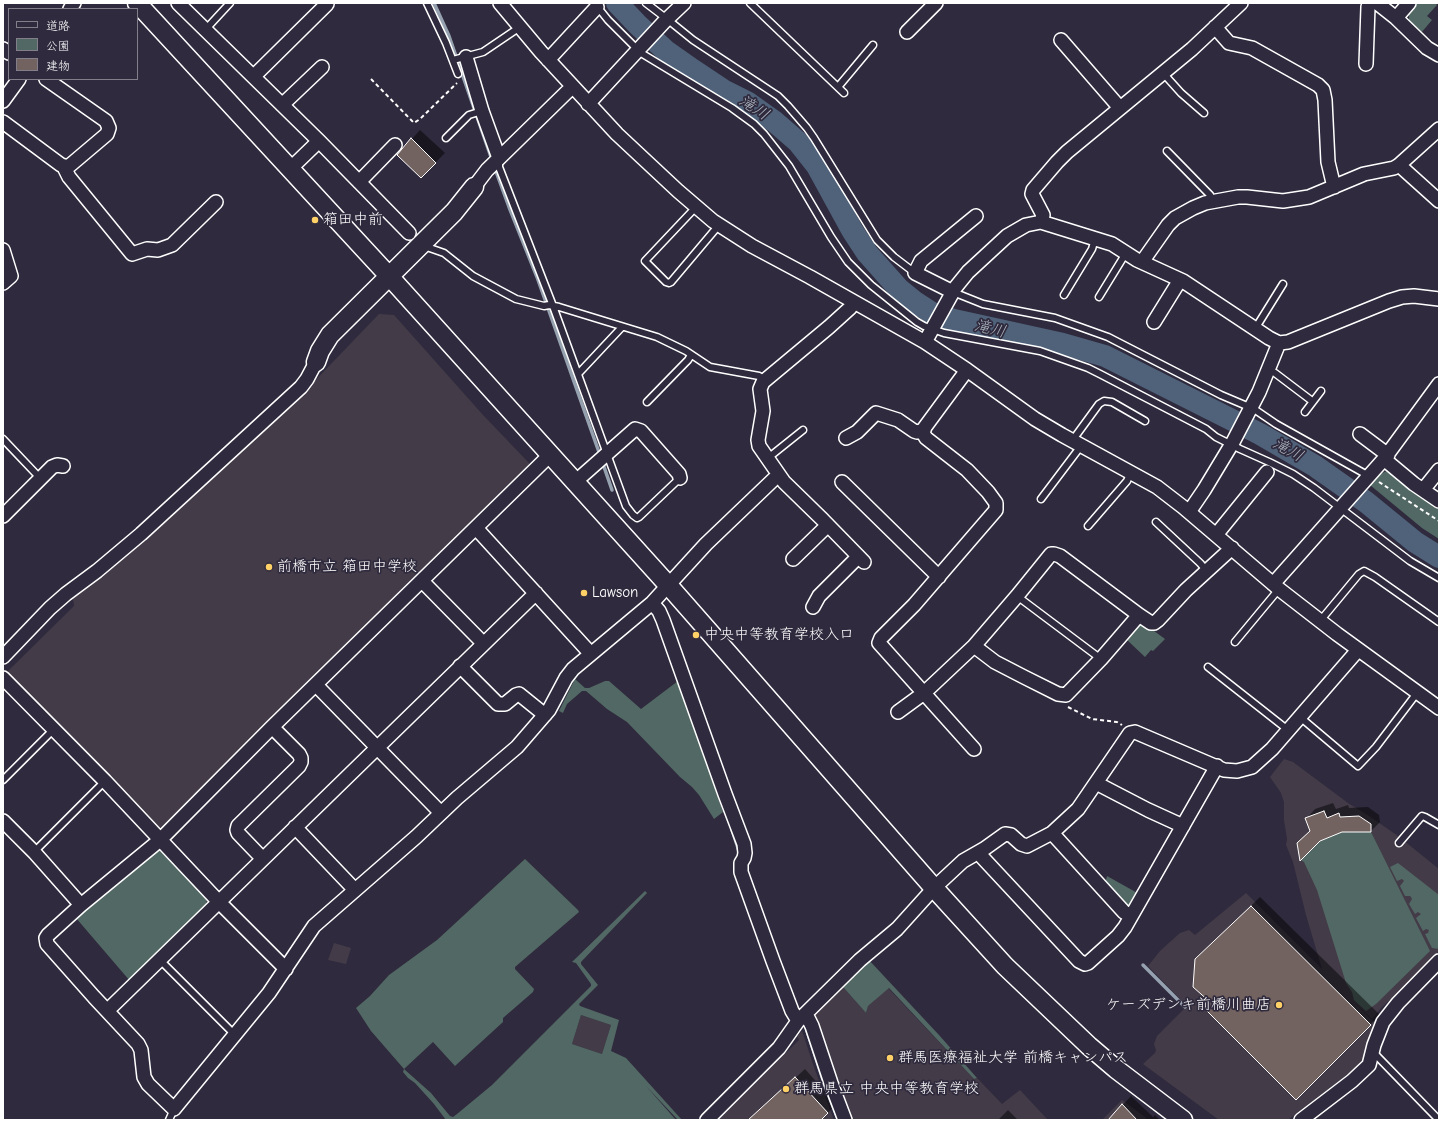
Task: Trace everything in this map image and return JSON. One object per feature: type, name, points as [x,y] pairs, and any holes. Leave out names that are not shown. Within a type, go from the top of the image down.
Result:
[{"type":"street","points":[[137,3],[389,276],[669,586],[934,888],[1005,966],[1057,1017],[1116,1069],[1183,1120]]},
{"type":"street","points":[[178,3],[254,76],[415,239]]},
{"type":"street","points":[[500,3],[548,60],[588,104],[645,162],[696,207],[719,225],[752,246],[925,342],[1022,410],[1076,443],[1157,487],[1320,621],[1439,708]]},
{"type":"street","points":[[588,104],[666,20],[684,3]]},
{"type":"street","points":[[908,32],[936,3]]},
{"type":"street","points":[[1041,222],[1043,215],[1032,194],[1035,187],[1062,156],[1163,73],[1241,3]]},
{"type":"street","points":[[1366,64],[1368,7],[1370,3]]},
{"type":"street","points":[[1377,3],[1396,18],[1427,48],[1439,55]]},
{"type":"street","points":[[1396,18],[1409,3]]},
{"type":"street","points":[[254,76],[327,4]]},
{"type":"street","points":[[548,60],[596,5]]},
{"type":"street","points":[[1215,27],[1229,42],[1252,48],[1318,85],[1323,90],[1326,100],[1328,162],[1334,187]]},
{"type":"street","points":[[1061,40],[1120,108]]},
{"type":"street","points":[[459,59],[478,112],[499,158]]},
{"type":"street","points":[[282,105],[322,67]]},
{"type":"street","points":[[3,101],[18,80]]},
{"type":"street","points":[[47,80],[106,121],[108,125],[107,134],[70,166],[64,167]]},
{"type":"street","points":[[3,657],[50,608],[66,594],[97,572],[141,534],[301,387],[307,380],[320,351],[330,335],[389,276],[415,239],[454,212],[487,170],[572,86]]},
{"type":"street","points":[[3,122],[64,167],[69,177],[132,254],[147,249],[158,250],[172,245],[216,202]]},
{"type":"street","points":[[1142,262],[1160,236],[1175,218],[1193,208],[1212,201],[1247,197],[1273,201],[1292,201],[1320,194],[1364,174],[1389,169],[1399,165],[1439,129]]},
{"type":"street","points":[[290,169],[319,141]]},
{"type":"street","points":[[359,182],[395,145]]},
{"type":"street","points":[[1399,165],[1439,201]]},
{"type":"street","points":[[952,294],[915,273],[921,261],[976,216]]},
{"type":"street","points":[[925,342],[960,280],[1002,239],[1026,225],[1041,222],[1112,244],[1142,262],[1180,280],[1279,343],[1288,342],[1402,297],[1425,296],[1439,299]]},
{"type":"street","points":[[3,250],[11,276],[3,283]]},
{"type":"street","points":[[1154,322],[1180,280]]},
{"type":"street","points":[[813,606],[819,596],[861,559],[784,482],[759,446],[758,440],[763,411],[760,389],[765,380],[829,327],[850,308],[854,302]]},
{"type":"street","points":[[1189,512],[1232,443],[1269,370],[1279,343]]},
{"type":"street","points":[[846,438],[857,432],[876,413],[898,420],[914,431],[917,432],[924,430],[967,370]]},
{"type":"street","points":[[1276,586],[1386,457],[1439,384]]},
{"type":"street","points":[[575,482],[632,431],[638,429],[679,474],[680,478]]},
{"type":"street","points":[[924,430],[923,433],[926,438],[967,470],[992,496],[997,507],[995,513],[880,641],[881,645],[974,750]]},
{"type":"street","points":[[1360,434],[1423,490],[1439,501]]},
{"type":"street","points":[[550,455],[272,727],[160,840],[81,905],[46,938],[47,944],[138,1044],[141,1050],[144,1077],[158,1093],[172,1114],[270,993],[314,926],[416,837],[474,783],[516,748],[553,705],[570,672],[652,603],[706,544],[774,479],[779,476]]},
{"type":"street","points":[[3,516],[52,467],[57,465],[63,466]]},
{"type":"street","points":[[1423,490],[1439,470]]},
{"type":"street","points":[[1216,535],[1267,472]]},
{"type":"street","points":[[842,482],[939,577]]},
{"type":"street","points":[[793,559],[828,525]]},
{"type":"street","points":[[476,528],[591,654]]},
{"type":"street","points":[[898,712],[924,693],[974,646],[1051,554],[1060,556],[1151,623],[1156,622],[1180,596],[1232,548]]},
{"type":"street","points":[[422,581],[484,643]]},
{"type":"street","points":[[107,1011],[262,858],[536,593]]},
{"type":"street","points":[[652,603],[659,611],[663,620],[744,844],[745,853],[741,863],[741,872],[773,961],[792,1011],[812,1026],[845,1120]]},
{"type":"street","points":[[974,646],[995,662],[1062,696],[1069,693],[1139,615]]},
{"type":"street","points":[[707,1120],[779,1048],[802,1018],[860,960],[898,929],[934,888],[963,861],[1005,834],[1011,835],[1021,844],[1027,846],[1052,833],[1078,808],[1130,733],[1135,732],[1230,771],[1237,771],[1252,767],[1265,757],[1358,650]]},
{"type":"street","points":[[460,666],[498,704],[505,704],[516,694],[519,694],[545,715]]},
{"type":"street","points":[[3,678],[105,781],[219,902],[286,969]]},
{"type":"street","points":[[316,685],[441,813]]},
{"type":"street","points":[[262,858],[238,833],[238,826],[299,766],[301,762],[301,758],[298,754],[272,727]]},
{"type":"street","points":[[979,852],[1082,964],[1085,964],[1092,961],[1118,936],[1217,766]]},
{"type":"street","points":[[1096,783],[1183,826]]},
{"type":"street","points":[[3,821],[34,852],[81,905]]},
{"type":"street","points":[[295,827],[355,890]]},
{"type":"street","points":[[1052,833],[1124,912],[1131,916]]},
{"type":"street","points":[[1301,1120],[1326,1099],[1352,1081],[1369,1065],[1383,1022],[1398,1003],[1439,961]]},
{"type":"lane","points":[[206,29],[230,3]]},
{"type":"lane","points":[[427,3],[441,31],[459,59],[458,74]]},
{"type":"lane","points":[[646,3],[693,40],[778,96],[788,106],[807,128],[877,240],[894,257],[915,273]]},
{"type":"lane","points":[[750,3],[844,93]]},
{"type":"lane","points":[[596,5],[608,20],[640,48],[646,56],[732,108],[759,129],[789,166],[831,237],[848,262],[881,294],[917,322],[951,335],[1040,351],[1088,368],[1206,429],[1216,437],[1232,443],[1293,474],[1342,507],[1410,561],[1439,578]]},
{"type":"lane","points":[[459,59],[483,52],[520,26]]},
{"type":"lane","points":[[838,87],[873,45]]},
{"type":"lane","points":[[1163,73],[1181,93],[1204,113]]},
{"type":"lane","points":[[446,138],[470,115],[478,112]]},
{"type":"lane","points":[[1167,151],[1210,195],[1212,201]]},
{"type":"lane","points":[[499,158],[499,167],[538,270],[549,305],[578,374],[623,502],[637,518],[680,478]]},
{"type":"lane","points":[[696,207],[645,261],[666,282],[671,282],[719,225]]},
{"type":"lane","points":[[415,239],[444,253],[473,276],[510,296],[598,318],[622,327],[657,337],[710,367],[759,376],[765,380]]},
{"type":"lane","points":[[1064,295],[1092,250],[1095,239]]},
{"type":"lane","points":[[1100,297],[1126,253]]},
{"type":"lane","points":[[1255,329],[1283,284]]},
{"type":"lane","points":[[952,294],[983,304],[1055,318],[1108,337],[1250,409],[1368,478]]},
{"type":"lane","points":[[578,374],[622,327]]},
{"type":"lane","points":[[647,402],[691,355]]},
{"type":"lane","points":[[1269,370],[1312,401]]},
{"type":"lane","points":[[1306,412],[1312,401],[1321,391]]},
{"type":"lane","points":[[1041,499],[1099,404],[1104,401],[1112,402],[1146,421]]},
{"type":"lane","points":[[768,458],[803,430]]},
{"type":"lane","points":[[3,439],[40,478]]},
{"type":"lane","points":[[1088,526],[1127,481],[1131,472]]},
{"type":"lane","points":[[1156,522],[1207,571]]},
{"type":"lane","points":[[1320,621],[1359,574],[1364,571],[1375,577],[1439,622]]},
{"type":"lane","points":[[1235,642],[1276,586]]},
{"type":"lane","points":[[1017,596],[1101,659]]},
{"type":"lane","points":[[1208,667],[1288,730]]},
{"type":"lane","points":[[1300,717],[1358,766],[1376,747],[1417,693]]},
{"type":"lane","points":[[3,780],[54,729]]},
{"type":"lane","points":[[34,852],[105,781]]},
{"type":"lane","points":[[1399,843],[1422,816],[1439,825]]},
{"type":"lane","points":[[160,960],[236,1035]]},
{"type":"lane","points":[[1372,1052],[1439,1120]]},
{"type":"path","points":[[370,79],[414,123],[457,83],[459,78],[458,74]]},
{"type":"path","points":[[1368,478],[1439,521]]},
{"type":"shaded area","name":"前橋市立 箱田中学校","points":[[379,314],[394,315],[483,415],[529,463],[529,468],[161,827],[158,827],[6,673],[74,606],[73,598],[140,544],[306,390]]},
{"type":"shaded area","points":[[1284,759],[1293,762],[1348,803],[1398,836],[1439,869],[1439,951],[1415,978],[1382,1007],[1372,1019],[1351,999],[1374,1022],[1363,1060],[1357,1067],[1288,1120],[1219,1120],[1143,1064],[1155,1053],[1156,1050],[1154,1044],[1157,1036],[1187,1006],[1148,966],[1160,951],[1180,933],[1189,930],[1195,935],[1246,893],[1322,969],[1306,915],[1293,862],[1286,845],[1287,839],[1284,820],[1284,802],[1281,793],[1270,777]]},
{"type":"shaded area","points":[[334,943],[351,948],[346,964],[328,960]]},
{"type":"shaded area","name":"群馬医療福祉大学 前橋キャンパス","points":[[839,987],[844,988],[866,1013],[868,1006],[888,988],[974,1079],[977,1078],[1002,1104],[1020,1090],[1048,1120],[851,1120],[813,1016],[815,1011]]},
{"type":"shaded area","points":[[581,1015],[611,1025],[602,1054],[572,1044]]},
{"type":"shaded area","name":"群馬県立 中央中等教育学校","points":[[802,1031],[834,1120],[718,1120],[799,1040],[797,1036]]},
{"type":"shaded area","points":[[1122,1100],[1149,1120],[1102,1120]]},
{"type":"green space","points":[[1418,3],[1435,3],[1437,5],[1427,16],[1432,20],[1421,33],[1409,21],[1409,12]]},
{"type":"green space","points":[[1389,470],[1439,507],[1439,539],[1422,528],[1370,485],[1380,474]]},
{"type":"green space","points":[[1139,625],[1146,625],[1165,639],[1145,657],[1126,639]]},
{"type":"green space","points":[[575,679],[585,688],[609,681],[641,709],[678,681],[723,812],[714,819],[699,795],[692,787],[680,777],[627,722],[607,709],[586,691],[582,691],[567,704],[563,713],[559,711]]},
{"type":"green space","points":[[1342,832],[1371,832],[1430,951],[1376,1004],[1366,1011],[1354,1000],[1352,992],[1346,983],[1317,890],[1304,862],[1301,860],[1320,841]]},
{"type":"green space","points":[[154,850],[159,850],[207,898],[206,906],[130,981],[76,918]]},
{"type":"green space","points":[[525,859],[579,912],[515,967],[515,969],[534,989],[533,992],[503,1018],[503,1022],[455,1066],[433,1042],[404,1069],[371,1031],[356,1008],[370,996],[389,975],[437,940]]},
{"type":"green space","points":[[1398,863],[1439,895],[1439,949],[1432,948],[1425,934],[1428,933],[1429,930],[1426,929],[1423,931],[1416,918],[1421,914],[1418,912],[1415,914],[1409,904],[1412,899],[1411,897],[1405,896],[1400,886],[1404,881],[1402,879],[1397,881],[1390,867]]},
{"type":"green space","points":[[1107,876],[1141,895],[1133,907],[1127,908],[1109,887],[1106,880]]},
{"type":"green space","points":[[645,891],[647,893],[581,962],[598,985],[579,1004],[580,1006],[619,1020],[611,1051],[626,1058],[682,1120],[678,1120],[646,1086],[676,1120],[446,1120],[434,1104],[403,1072],[404,1069],[431,1093],[450,1116],[453,1117],[492,1085],[591,986],[576,963],[572,962]],"holes":[[[581,1015],[611,1025],[602,1054],[572,1044]]]},
{"type":"green space","points":[[868,959],[977,1078],[974,1079],[889,988],[868,1006],[866,1013],[844,988],[839,987]]},
{"type":"building","points":[[411,138],[436,163],[421,178],[397,155]]},
{"type":"building","points":[[1324,811],[1327,818],[1339,813],[1340,817],[1359,816],[1371,824],[1371,832],[1342,832],[1320,841],[1300,861],[1297,843],[1310,831],[1305,818]]},
{"type":"building","name":"ケーズデンキ前橋川曲店","points":[[1251,906],[1371,1025],[1296,1100],[1204,1008],[1210,1002],[1193,987],[1195,959]]},
{"type":"building","points":[[795,1077],[828,1113],[821,1120],[748,1120]]},
{"type":"building","points":[[1122,1104],[1137,1120],[1108,1120]]},
{"type":"waterway","points":[[434,3],[449,36],[492,160]]},
{"type":"waterway","name":"滝川","points":[[617,3],[666,51],[723,90],[747,102],[775,122],[798,142],[817,166],[852,230],[867,253],[899,289],[915,302],[932,313],[954,320],[1063,344],[1105,356],[1260,434],[1315,466],[1366,502],[1415,542],[1439,557]]},
{"type":"waterway","points":[[494,166],[537,277],[600,455]]},
{"type":"waterway","points":[[602,461],[612,490]]},
{"type":"waterway","points":[[732,830],[739,851]]},
{"type":"waterway","points":[[1143,965],[1185,1007]]},
{"type":"waterway","points":[[805,1025],[825,1086],[838,1119]]},
{"type":"place","name":"箱田中前","points":[[315,220]]},
{"type":"place","name":"前橋市立 箱田中学校","points":[[269,567]]},
{"type":"place","name":"Lawson","points":[[584,593]]},
{"type":"place","name":"中央中等教育学校入口","points":[[696,635]]},
{"type":"place","name":"ケーズデンキ前橋川曲店","points":[[1279,1005]]},
{"type":"place","name":"群馬医療福祉大学 前橋キャンパス","points":[[890,1058]]},
{"type":"place","name":"群馬県立 中央中等教育学校","points":[[786,1089]]}]
